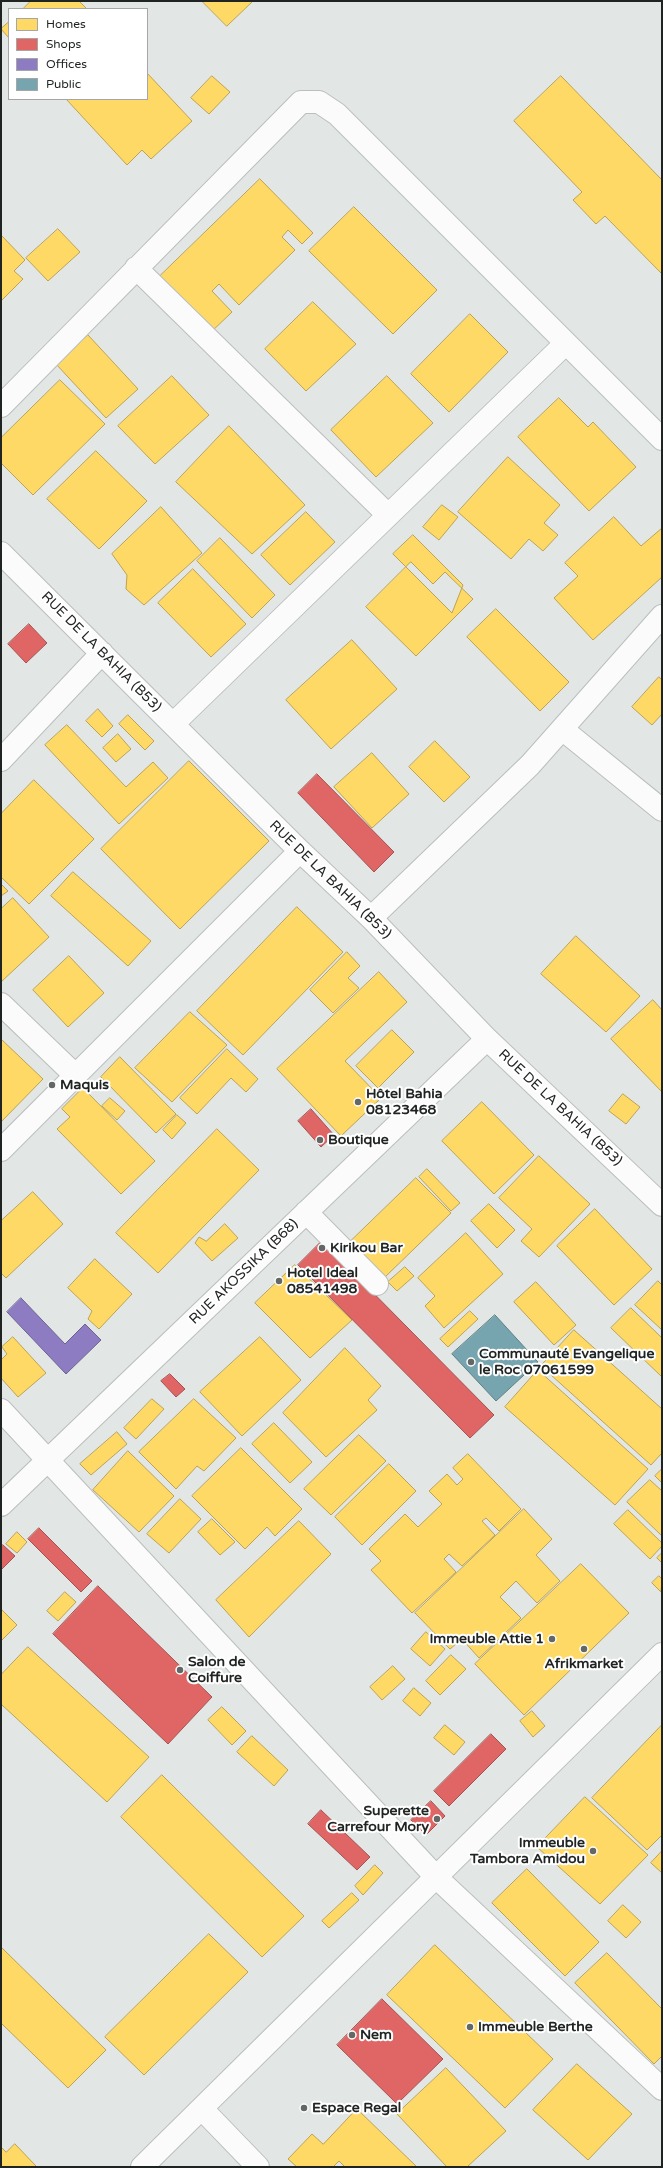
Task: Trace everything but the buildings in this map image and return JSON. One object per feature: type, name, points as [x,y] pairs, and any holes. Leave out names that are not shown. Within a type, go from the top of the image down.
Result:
[{"type":"street","points":[[1,406],[301,102],[319,102],[337,114],[564,344],[662,439]]},
{"type":"street","points":[[136,268],[388,515]]},
{"type":"street","points":[[173,724],[564,344]]},
{"type":"street","name":"RUE DE LA BAHIA (B53)","points":[[1,553],[300,851],[371,918],[487,1039],[662,1205]]},
{"type":"street","points":[[371,918],[530,765],[662,616]]},
{"type":"street","points":[[1,760],[102,653]]},
{"type":"street","points":[[562,729],[662,810]]},
{"type":"street","points":[[1,1150],[300,851]]},
{"type":"street","points":[[1,1004],[75,1075]]},
{"type":"street","name":"RUE AKOSSIKA (B68)","points":[[1,1505],[487,1039]]},
{"type":"street","points":[[306,1212],[377,1284]]},
{"type":"street","points":[[1,1410],[437,1878],[662,2089]]},
{"type":"street","points":[[142,2167],[437,1878],[662,1654]]},
{"type":"street","points":[[202,2108],[258,2167]]},
{"type":"place","name":"Maquis","points":[[52,1085]]},
{"type":"place","name":"Hôtel Bahia 08123468","points":[[358,1102]]},
{"type":"place","name":"Boutique","points":[[320,1140]]},
{"type":"place","name":"Kirikou Bar","points":[[322,1248]]},
{"type":"place","name":"Hotel Ideal 08541498","points":[[279,1281]]},
{"type":"place","name":"Communauté Evangelique le Roc 07061599","points":[[471,1362]]},
{"type":"place","name":"Immeuble Attie 1","points":[[552,1639]]},
{"type":"place","name":"Afrikmarket","points":[[584,1649]]},
{"type":"place","name":"Salon de Coiffure","points":[[180,1670]]},
{"type":"place","name":"Superette Carrefour Mory","points":[[437,1819]]},
{"type":"place","name":"Immeuble Tambora Amidou","points":[[593,1851]]},
{"type":"place","name":"Immeuble Berthe","points":[[470,2027]]},
{"type":"place","name":"Nem","points":[[352,2035]]},
{"type":"place","name":"Espace Regal","points":[[304,2108]]}]
